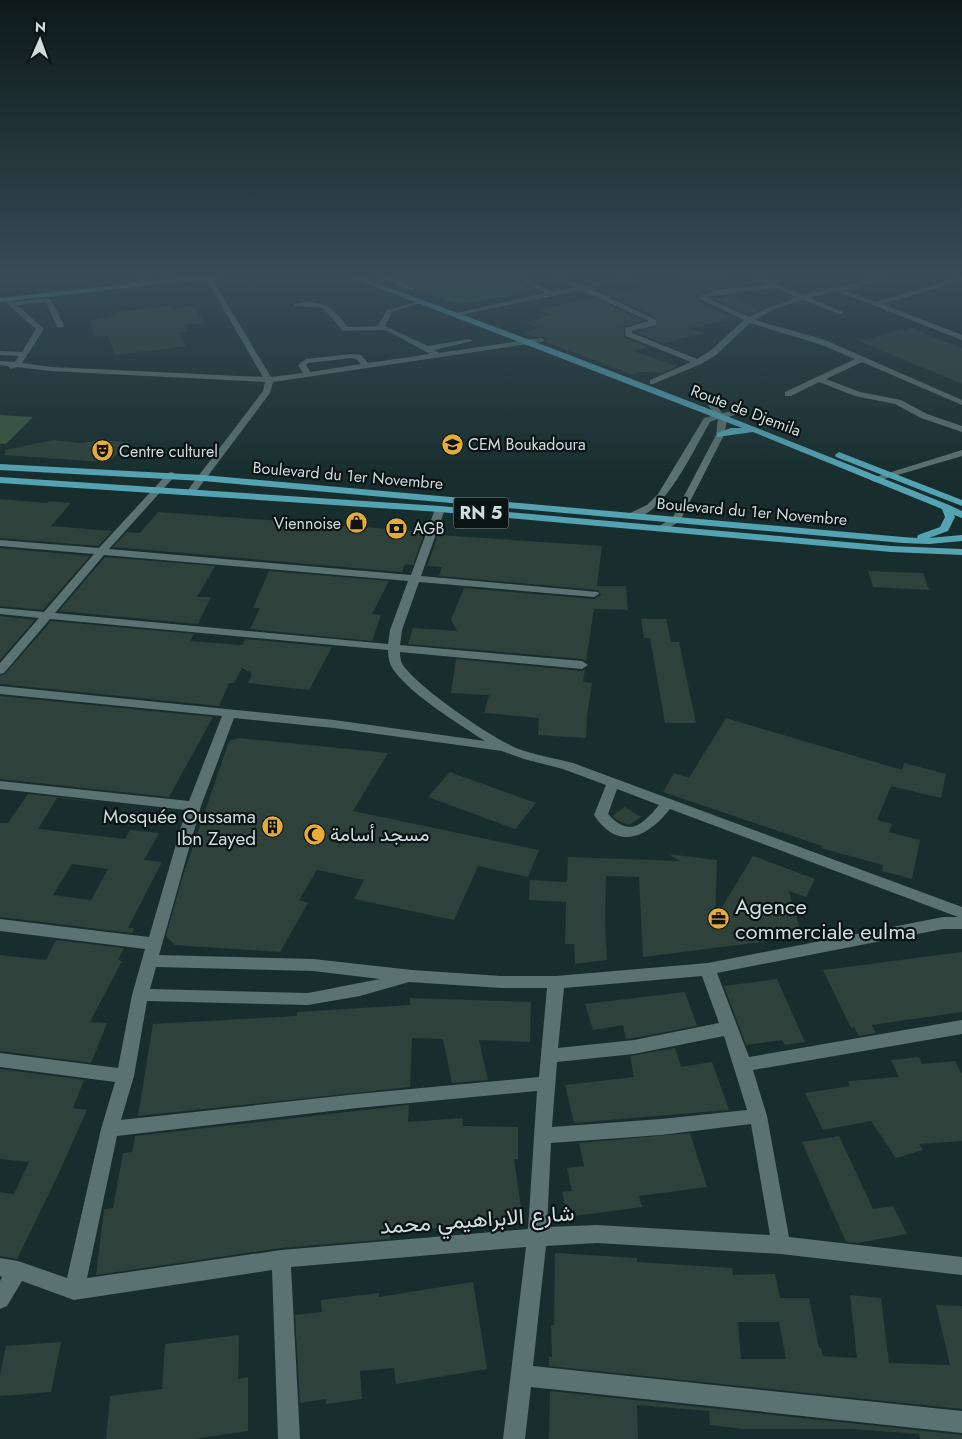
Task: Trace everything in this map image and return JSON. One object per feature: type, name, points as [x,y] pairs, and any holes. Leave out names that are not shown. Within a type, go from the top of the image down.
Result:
[{"type":"main road","name":"Route de Djemila","points":[[546,342],[962,503]]},
{"type":"main road","name":"Route de Djemila","points":[[532,343],[761,432],[962,515]]},
{"type":"main road","points":[[720,435],[738,430],[761,432]]},
{"type":"main road","name":"Boulevard du 1er Novembre","points":[[2,470],[171,475],[676,519],[891,549],[962,552]]},
{"type":"main road","name":"Boulevard du 1er Novembre","points":[[0,480],[160,489],[440,509],[660,529],[914,540],[962,538]]},
{"type":"main road","points":[[914,540],[944,529],[950,517],[946,507]]},
{"type":"street","points":[[0,372],[18,364],[31,342]]},
{"type":"street","points":[[192,492],[267,391],[269,380],[247,342]]},
{"type":"street","points":[[414,342],[438,356]]},
{"type":"street","points":[[426,349],[463,342]]},
{"type":"street","points":[[649,342],[698,362]]},
{"type":"street","points":[[653,382],[698,362],[713,353],[725,342]]},
{"type":"street","points":[[821,342],[962,403]]},
{"type":"street","points":[[0,363],[50,369],[269,380],[532,343]]},
{"type":"street","points":[[0,353],[24,354]]},
{"type":"street","points":[[308,375],[302,365],[306,361],[352,356],[358,358],[366,366]]},
{"type":"street","points":[[788,394],[862,359]]},
{"type":"street","points":[[818,379],[858,394],[898,402],[924,416],[962,429]]},
{"type":"street","points":[[660,529],[676,519],[720,435],[723,422],[712,405]]},
{"type":"street","points":[[631,516],[650,507],[662,496],[708,420],[733,414]]},
{"type":"street","points":[[951,425],[962,420]]},
{"type":"street","points":[[874,479],[962,453]]},
{"type":"street","points":[[933,461],[962,463]]},
{"type":"street","points":[[0,670],[101,552],[171,475]]},
{"type":"street","points":[[440,509],[396,630],[393,647],[397,666],[413,684],[448,710],[506,748]]},
{"type":"street","points":[[0,543],[594,594]]},
{"type":"street","points":[[0,611],[582,665]]},
{"type":"street","points":[[0,690],[334,724],[506,748],[568,766],[962,913]]},
{"type":"street","points":[[74,1290],[110,1129],[125,1076],[140,995],[194,806],[229,714]]},
{"type":"street","points":[[613,784],[601,815],[616,829],[634,833],[650,826],[667,804]]},
{"type":"street","points":[[0,786],[194,806]]},
{"type":"street","points":[[151,961],[313,965],[412,976],[501,982],[556,982],[708,969],[943,923],[962,923]]},
{"type":"street","points":[[0,925],[155,944]]},
{"type":"street","points":[[708,969],[743,1065],[758,1116],[781,1245]]},
{"type":"street","points":[[140,995],[308,999],[360,990],[412,976]]},
{"type":"street","points":[[514,1439],[537,1237],[542,1136],[551,1056],[556,982]]},
{"type":"street","points":[[551,1056],[634,1048],[730,1028]]},
{"type":"street","points":[[743,1065],[962,1028]]},
{"type":"street","points":[[0,1060],[125,1076]]},
{"type":"street","points":[[110,1129],[357,1101],[548,1083]]},
{"type":"street","points":[[542,1136],[661,1127],[758,1116]]},
{"type":"street","name":"شارع الابراهيمي محمد","points":[[9,1269],[74,1290],[281,1259],[537,1237],[596,1234],[781,1245],[962,1266]]},
{"type":"street","points":[[281,1259],[289,1439]]},
{"type":"street","points":[[0,1300],[9,1269]]},
{"type":"street","points":[[520,1375],[962,1422]]},
{"type":"green space","points":[[0,415],[33,417],[6,444],[0,444]]},
{"type":"building","points":[[110,342],[184,342],[186,346],[115,355]]},
{"type":"building","points":[[546,342],[636,342],[648,347],[633,351],[677,366],[662,373],[639,372],[633,375]]},
{"type":"building","points":[[862,342],[947,342],[962,348],[962,384]]},
{"type":"building","name":"Centre culturel","points":[[53,440],[83,443],[98,440],[129,442],[113,458],[107,458],[103,462],[5,455],[5,450]]},
{"type":"building","points":[[0,499],[71,503],[51,526],[112,531],[98,546],[0,538]]},
{"type":"building","points":[[158,512],[417,531],[415,534],[424,534],[413,565],[405,564],[402,572],[113,547],[127,532],[140,533]]},
{"type":"building","points":[[438,535],[602,546],[597,586],[626,586],[628,610],[594,609],[586,661],[582,659],[408,644],[413,628],[457,631],[451,620],[464,588],[594,599],[601,595],[598,590],[439,576],[442,567],[427,566]]},
{"type":"building","points":[[0,548],[90,556],[43,610],[0,606]]},
{"type":"building","points":[[105,557],[215,566],[197,597],[211,597],[198,624],[59,611]]},
{"type":"building","points":[[269,571],[389,581],[372,614],[381,615],[372,641],[250,629],[260,608],[253,608]]},
{"type":"building","points":[[868,571],[923,573],[929,590],[873,587]]},
{"type":"building","points":[[0,616],[35,620],[0,660]]},
{"type":"building","points":[[641,619],[666,619],[671,642],[679,642],[696,723],[665,723],[650,638],[644,638]]},
{"type":"building","points":[[51,621],[194,634],[190,641],[242,645],[245,639],[332,647],[309,690],[248,683],[252,673],[242,668],[234,683],[229,683],[219,706],[0,684],[0,676],[5,674]]},
{"type":"building","points":[[456,659],[582,671],[585,669],[583,682],[592,683],[586,738],[538,735],[539,718],[484,713],[489,695],[451,693]]},
{"type":"building","points":[[0,696],[213,717],[169,797],[0,779]]},
{"type":"building","points":[[726,718],[902,770],[904,763],[946,774],[941,798],[891,786],[877,820],[892,824],[889,832],[920,840],[912,879],[882,871],[883,865],[821,848],[822,846],[663,792],[674,773],[689,778]]},
{"type":"building","name":"Mosquée Oussama Ibn Zayed","points":[[239,738],[388,753],[353,811],[539,850],[528,877],[478,866],[454,920],[354,899],[364,880],[317,870],[299,900],[308,903],[280,952],[175,945],[166,936],[181,882],[229,741]]},
{"type":"building","points":[[450,772],[536,803],[515,829],[428,797]]},
{"type":"building","points":[[28,794],[102,802],[57,798],[38,829],[125,839],[130,830],[159,833],[144,860],[162,862],[128,928],[134,928],[132,933],[0,917],[0,823],[8,823]],"holes":[[[72,864],[108,869],[91,900],[53,895]]]},
{"type":"building","points":[[625,807],[641,817],[629,825],[612,816]]},
{"type":"building","points":[[668,854],[717,860],[715,919],[753,856],[815,879],[806,897],[789,891],[802,937],[643,957],[639,877],[606,876],[605,924],[607,960],[575,964],[574,944],[565,944],[566,902],[529,900],[530,880],[567,882],[568,857],[680,861]]},
{"type":"building","points":[[56,940],[124,948],[118,960],[122,961],[90,1022],[107,1023],[91,1063],[0,1051],[0,955],[46,960]]},
{"type":"building","points":[[962,952],[962,1012],[872,1025],[876,1033],[859,1036],[854,1027],[851,1028],[823,970]]},
{"type":"building","points":[[777,979],[805,1042],[785,1045],[782,1040],[746,1045],[724,986]]},
{"type":"building","points":[[685,992],[697,1026],[626,1039],[623,1025],[593,1030],[585,1004]]},
{"type":"building","points":[[410,998],[531,1002],[530,1042],[479,1040],[488,1080],[452,1083],[443,1039],[412,1038],[410,1087],[138,1116],[153,1024],[297,1016],[297,1012],[410,1005]]},
{"type":"building","points":[[675,1048],[681,1067],[712,1062],[729,1110],[574,1123],[565,1085],[634,1077],[630,1056]]},
{"type":"building","points":[[919,1057],[922,1064],[955,1061],[962,1074],[962,1141],[919,1144],[923,1150],[896,1158],[871,1121],[823,1130],[805,1093],[850,1086],[848,1081],[899,1077],[891,1060]]},
{"type":"building","points":[[0,1069],[84,1080],[73,1108],[87,1110],[17,1259],[0,1256],[0,1192],[14,1194],[29,1162],[0,1159]]},
{"type":"building","points":[[409,1105],[408,1122],[462,1118],[463,1126],[518,1127],[518,1159],[514,1159],[523,1221],[390,1232],[390,1239],[281,1248],[96,1275],[104,1209],[113,1208],[123,1153],[132,1152],[135,1136]]},
{"type":"building","points":[[690,1133],[707,1187],[639,1196],[642,1207],[567,1217],[562,1192],[572,1191],[567,1168],[584,1166],[579,1143]]},
{"type":"building","points":[[839,1136],[873,1209],[893,1206],[907,1234],[858,1243],[846,1242],[802,1142]]},
{"type":"building","points":[[555,1253],[637,1258],[637,1262],[732,1268],[733,1275],[775,1274],[780,1298],[809,1298],[819,1348],[821,1348],[823,1356],[857,1358],[850,1295],[881,1298],[889,1363],[950,1365],[936,1305],[962,1306],[962,1409],[549,1366],[549,1357],[552,1357],[551,1325],[554,1325]],"holes":[[[738,1322],[779,1322],[786,1359],[741,1359]]]},
{"type":"building","points":[[473,1282],[487,1369],[396,1384],[394,1368],[360,1371],[362,1399],[326,1404],[326,1399],[300,1403],[295,1315],[322,1312],[321,1300],[379,1293],[379,1297]]},
{"type":"building","points":[[239,1335],[238,1379],[248,1377],[248,1431],[194,1439],[106,1439],[110,1396],[162,1389],[165,1344]]},
{"type":"building","points":[[61,1342],[51,1392],[0,1396],[0,1375],[6,1346]]},
{"type":"building","points":[[550,1391],[962,1435],[962,1439],[920,1439],[919,1434],[852,1429],[743,1429],[710,1425],[709,1411],[637,1405],[638,1439],[549,1439]]},
{"type":"place","name":"CEM Boukadoura","points":[[452,444]]},
{"type":"place","name":"Centre culturel","points":[[103,451]]},
{"type":"place","name":"Viennoise","points":[[357,523]]},
{"type":"place","name":"AGB","points":[[397,528]]},
{"type":"place","name":"Mosquée Oussama Ibn Zayed","points":[[272,827]]},
{"type":"place","name":"مسجد أسامة","points":[[314,834]]},
{"type":"place","name":"Agence commerciale eulma","points":[[719,919]]}]
